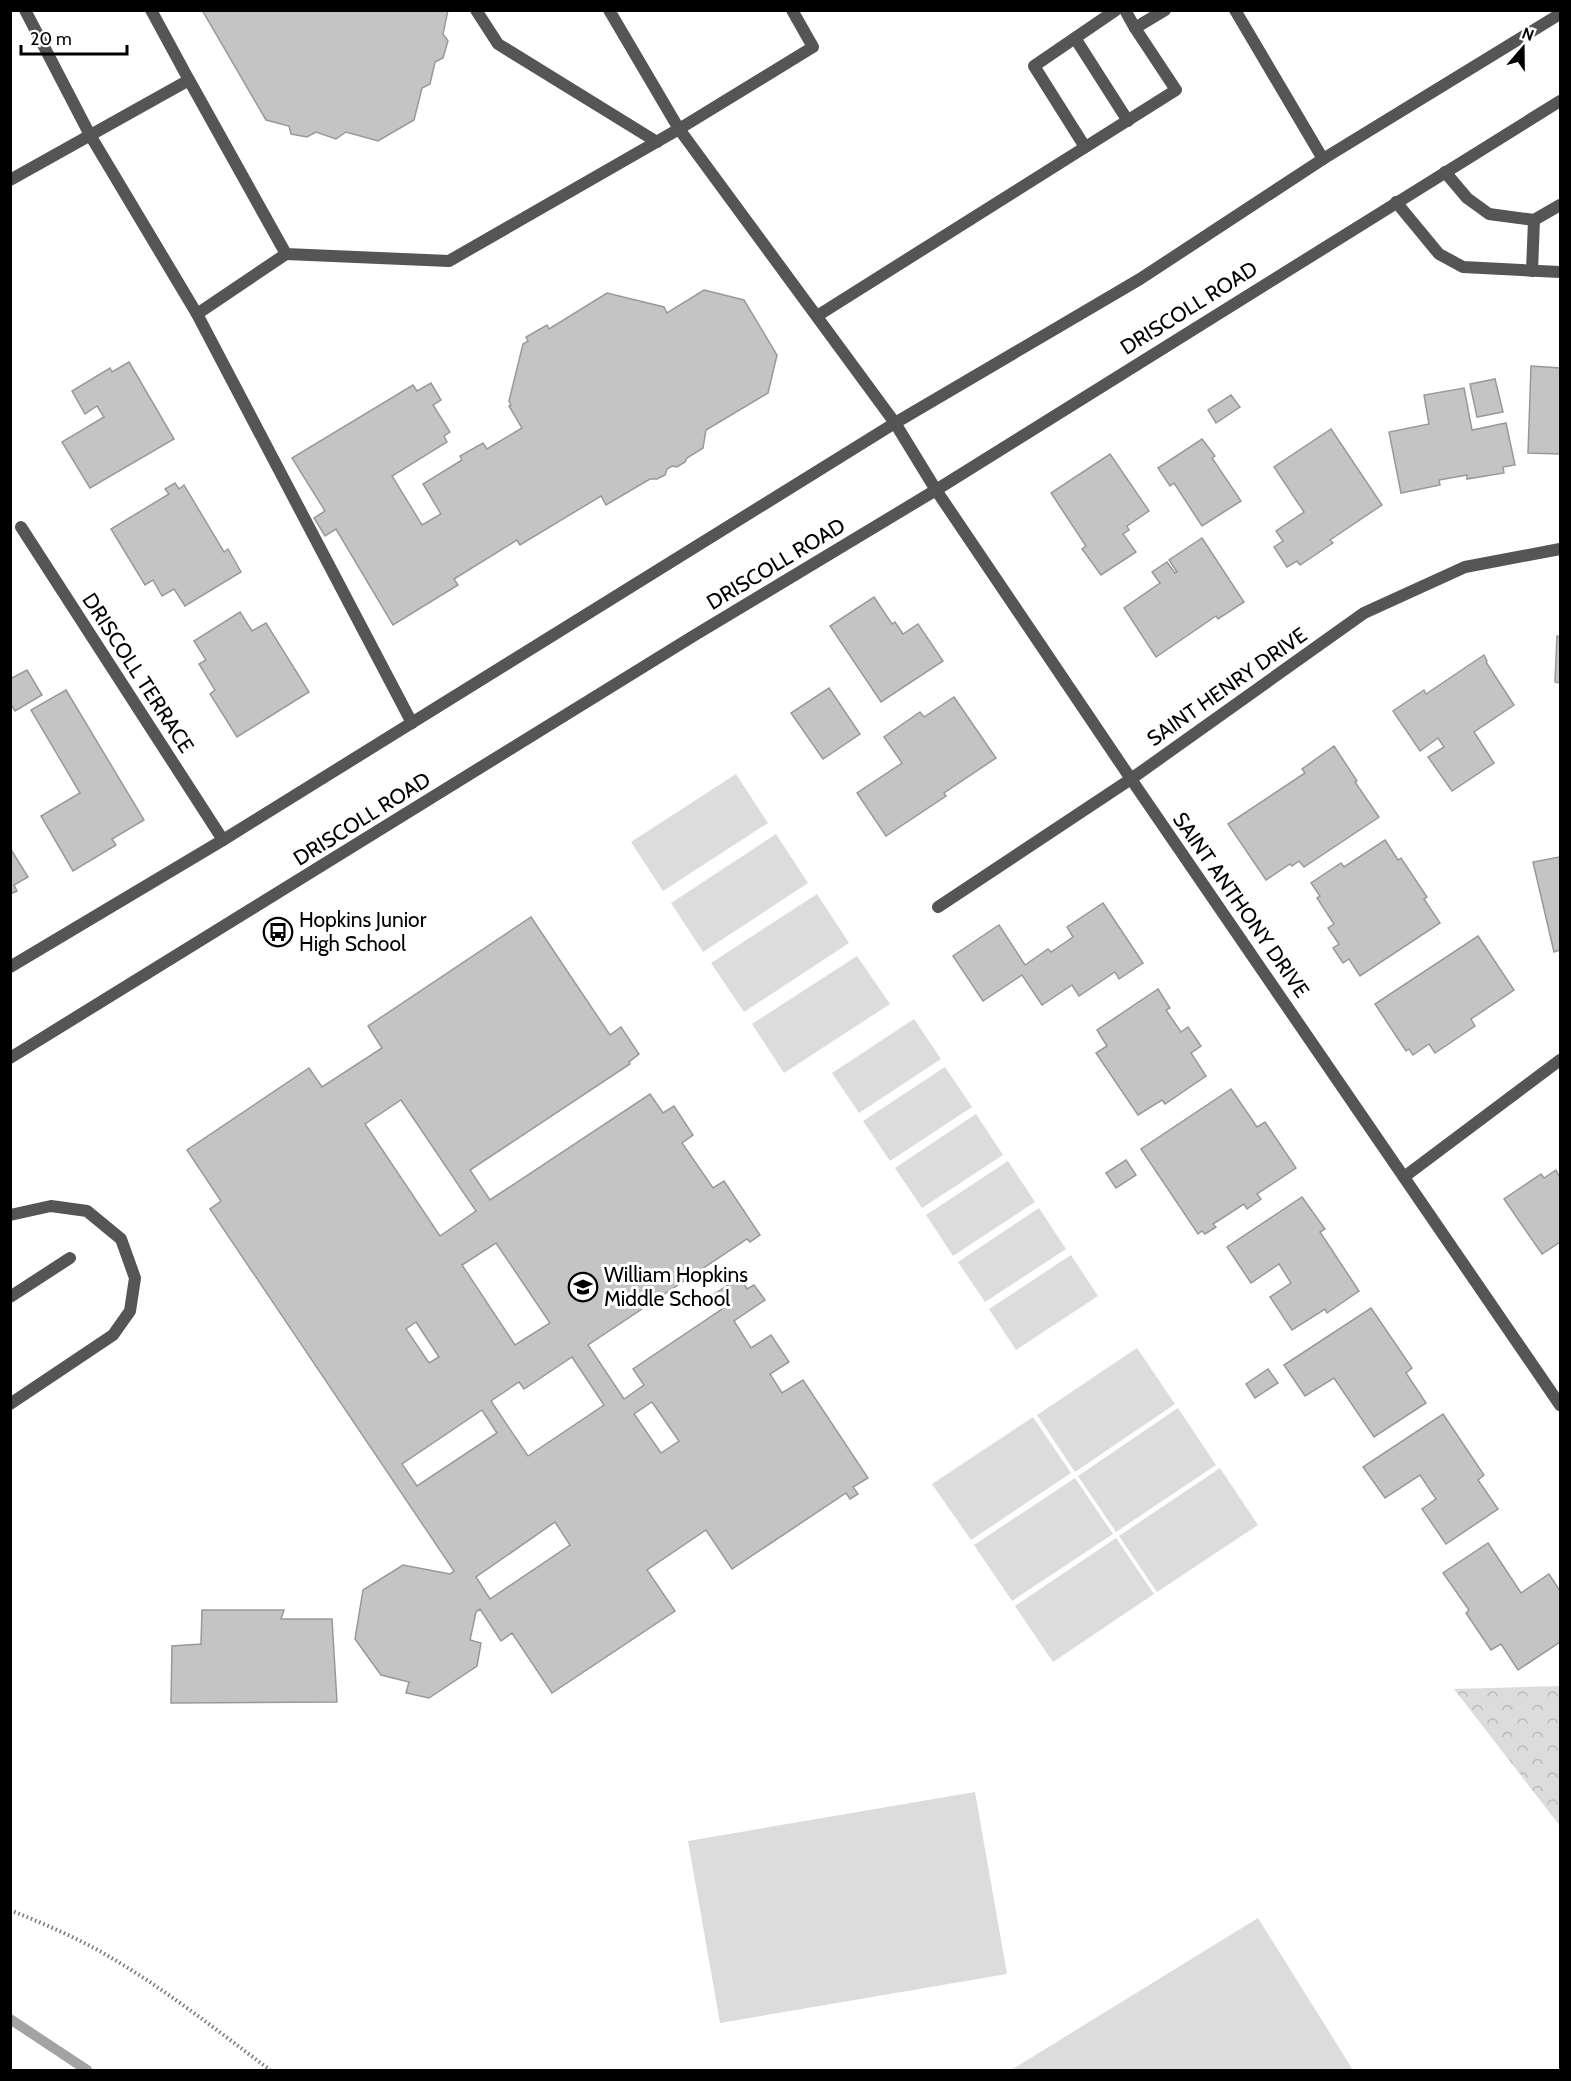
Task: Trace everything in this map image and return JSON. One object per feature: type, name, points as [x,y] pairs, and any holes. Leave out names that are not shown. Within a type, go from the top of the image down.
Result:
[{"type":"street","points":[[25,10],[90,135],[197,314],[412,723]]},
{"type":"street","points":[[151,10],[286,254]]},
{"type":"street","points":[[476,10],[498,44],[657,142]]},
{"type":"street","name":"SAINT ANTHONY DRIVE","points":[[609,10],[679,129],[895,423],[936,490],[1131,779],[1560,1405]]},
{"type":"street","points":[[197,314],[286,254],[449,261],[657,142],[813,47],[792,10]]},
{"type":"street","points":[[1085,147],[1034,66],[1116,10]]},
{"type":"street","points":[[817,316],[1176,90],[1125,10]]},
{"type":"street","points":[[1135,28],[1165,10]]},
{"type":"street","points":[[1235,10],[1323,159]]},
{"type":"street","points":[[10,967],[223,840],[895,423],[1140,279],[1323,159],[1560,14]]},
{"type":"street","points":[[1075,38],[1128,121]]},
{"type":"street","points":[[10,180],[189,80]]},
{"type":"street","name":"DRISCOLL ROAD","points":[[10,1058],[695,635],[936,490],[1560,101]]},
{"type":"street","points":[[1445,172],[1467,198],[1489,214],[1534,220],[1560,205]]},
{"type":"street","points":[[1396,202],[1439,254],[1463,267],[1560,272]]},
{"type":"street","points":[[1532,270],[1534,220]]},
{"type":"street","name":"DRISCOLL TERRACE","points":[[21,527],[223,840]]},
{"type":"street","name":"SAINT HENRY DRIVE","points":[[938,907],[1131,779],[1364,613],[1465,567],[1560,549]]},
{"type":"street","points":[[1404,1176],[1560,1060]]},
{"type":"street","points":[[10,1215],[51,1206],[87,1211],[121,1239],[135,1278],[130,1311],[113,1335],[10,1404]]},
{"type":"street","points":[[10,1297],[70,1258]]},
{"type":"path","points":[[10,1910],[64,1932],[109,1956],[159,1987],[270,2070]]},
{"type":"green space","points":[[736,774],[768,823],[663,891],[631,842]]},
{"type":"green space","points":[[776,834],[808,883],[703,952],[671,903]]},
{"type":"green space","points":[[817,894],[849,943],[744,1012],[711,963]]},
{"type":"green space","points":[[857,956],[890,1004],[784,1073],[752,1024]]},
{"type":"green space","points":[[914,1019],[941,1059],[859,1113],[832,1073]]},
{"type":"green space","points":[[945,1067],[972,1107],[890,1161],[863,1121]]},
{"type":"green space","points":[[976,1114],[1003,1155],[922,1208],[895,1168]]},
{"type":"green space","points":[[1008,1161],[1035,1202],[953,1256],[926,1215]]},
{"type":"green space","points":[[1039,1208],[1066,1249],[985,1302],[958,1262]]},
{"type":"green space","points":[[1071,1255],[1098,1296],[1016,1350],[989,1309]]},
{"type":"green space","points":[[1137,1348],[1175,1404],[1075,1472],[1037,1415]]},
{"type":"green space","points":[[1178,1408],[1216,1465],[1116,1532],[1078,1476]]},
{"type":"green space","points":[[1033,1417],[1071,1473],[971,1540],[932,1484]]},
{"type":"green space","points":[[1220,1468],[1258,1525],[1157,1592],[1119,1536]]},
{"type":"green space","points":[[1075,1478],[1113,1534],[1012,1601],[974,1545]]},
{"type":"green space","points":[[1116,1538],[1154,1594],[1053,1662],[1015,1606]]},
{"type":"green space","points":[[1560,1686],[1560,1826],[1454,1689]]},
{"type":"green space","points":[[975,1792],[1007,1974],[720,2023],[688,1841]]},
{"type":"green space","points":[[1258,1918],[1353,2070],[1011,2070]]},
{"type":"building","points":[[202,10],[448,10],[443,34],[448,41],[443,58],[435,62],[430,84],[422,88],[414,120],[378,141],[346,132],[336,139],[316,132],[307,137],[291,134],[289,126],[266,120]]},
{"type":"building","points":[[704,290],[744,300],[777,355],[768,393],[706,430],[703,448],[677,467],[672,466],[667,469],[665,475],[657,479],[650,479],[606,505],[601,496],[520,545],[517,540],[454,579],[458,585],[393,625],[336,529],[325,536],[314,518],[325,511],[292,458],[413,385],[417,391],[431,383],[441,400],[433,405],[450,432],[444,436],[447,442],[392,476],[422,525],[441,514],[423,484],[462,460],[460,456],[483,443],[487,449],[522,428],[509,406],[511,405],[509,401],[523,344],[528,341],[526,337],[547,325],[549,329],[607,293],[664,307],[667,313]]},
{"type":"building","points":[[129,362],[174,439],[90,488],[62,442],[104,417],[97,406],[85,414],[72,391],[110,368],[112,372]]},
{"type":"building","points":[[1531,366],[1560,368],[1560,454],[1528,453]]},
{"type":"building","points":[[1495,379],[1503,412],[1477,417],[1470,384]]},
{"type":"building","points":[[1464,388],[1472,430],[1506,423],[1515,465],[1503,467],[1504,473],[1467,479],[1467,475],[1439,480],[1440,485],[1401,493],[1389,432],[1429,424],[1424,395]]},
{"type":"building","points":[[1231,395],[1240,407],[1216,423],[1208,410]]},
{"type":"building","points":[[1331,429],[1382,505],[1330,540],[1333,543],[1300,565],[1297,561],[1287,567],[1274,547],[1283,541],[1276,531],[1304,512],[1274,467]]},
{"type":"building","points":[[1202,439],[1215,456],[1212,458],[1241,501],[1202,526],[1174,483],[1170,486],[1158,468]]},
{"type":"building","points":[[1110,454],[1149,511],[1127,526],[1129,530],[1123,534],[1136,552],[1101,575],[1082,549],[1086,546],[1051,493]]},
{"type":"building","points":[[175,483],[179,489],[184,485],[224,552],[228,549],[241,572],[185,606],[174,589],[162,596],[153,580],[145,585],[111,529],[169,494],[165,489]]},
{"type":"building","points":[[1202,538],[1244,602],[1218,619],[1216,616],[1156,657],[1124,608],[1160,583],[1152,572],[1167,562],[1175,573],[1177,572],[1169,560]]},
{"type":"building","points":[[874,597],[892,624],[895,622],[903,634],[918,624],[943,661],[881,702],[830,626]]},
{"type":"building","points":[[240,612],[252,631],[266,623],[309,692],[237,737],[210,694],[215,690],[199,664],[206,660],[194,641]]},
{"type":"building","points":[[1557,636],[1560,637],[1560,683],[1555,682]]},
{"type":"building","points":[[1484,655],[1486,662],[1514,705],[1474,732],[1494,763],[1452,791],[1428,757],[1444,747],[1438,738],[1420,751],[1393,711],[1424,690],[1426,694]]},
{"type":"building","points":[[27,670],[42,695],[15,711],[10,703],[10,679]]},
{"type":"building","points":[[829,688],[860,734],[823,759],[791,713]]},
{"type":"building","points":[[66,690],[144,820],[112,839],[116,845],[73,871],[41,816],[80,793],[31,710]]},
{"type":"building","points":[[954,697],[996,758],[944,793],[946,796],[886,836],[857,793],[902,763],[884,737],[920,712],[924,717]]},
{"type":"building","points":[[1334,746],[1379,817],[1304,867],[1299,861],[1292,866],[1290,864],[1266,880],[1228,824],[1305,773],[1302,769]]},
{"type":"building","points":[[1385,840],[1398,860],[1401,858],[1427,897],[1424,899],[1440,923],[1360,976],[1349,959],[1343,963],[1333,948],[1339,944],[1328,928],[1334,924],[1317,898],[1320,896],[1311,883],[1341,863],[1344,867]]},
{"type":"building","points":[[10,848],[28,877],[14,885],[17,891],[10,894]]},
{"type":"building","points":[[1560,857],[1560,950],[1554,952],[1533,862]]},
{"type":"building","points":[[1103,903],[1143,963],[1119,979],[1115,972],[1079,996],[1072,985],[1042,1005],[1022,975],[983,1001],[953,956],[999,925],[1025,965],[1048,949],[1051,952],[1073,937],[1067,927]]},
{"type":"building","points":[[531,917],[610,1035],[621,1027],[639,1054],[629,1062],[630,1064],[470,1170],[490,1200],[650,1094],[663,1113],[674,1106],[693,1135],[682,1143],[713,1188],[724,1181],[760,1235],[750,1242],[747,1239],[588,1345],[624,1399],[644,1385],[633,1369],[722,1309],[713,1295],[740,1277],[747,1289],[754,1285],[765,1300],[734,1321],[751,1348],[771,1335],[789,1362],[770,1374],[782,1393],[803,1380],[868,1478],[853,1487],[858,1494],[850,1499],[846,1493],[732,1569],[706,1530],[647,1570],[675,1611],[552,1693],[512,1633],[501,1641],[480,1609],[476,1612],[470,1640],[481,1643],[477,1666],[429,1698],[406,1693],[409,1682],[381,1675],[355,1639],[363,1590],[403,1565],[450,1574],[454,1571],[210,1209],[221,1201],[187,1150],[309,1068],[322,1087],[382,1048],[368,1026]],"holes":[[[401,1100],[476,1211],[440,1236],[365,1124]],[[496,1243],[550,1323],[515,1345],[462,1265]],[[416,1322],[439,1357],[429,1363],[406,1329]],[[572,1357],[604,1405],[528,1456],[491,1401],[519,1382],[524,1389]],[[652,1402],[679,1441],[661,1453],[634,1414]],[[482,1410],[497,1433],[417,1486],[402,1464]],[[555,1522],[570,1545],[490,1599],[476,1577]]]},
{"type":"building","points":[[1478,936],[1514,990],[1471,1019],[1475,1026],[1435,1053],[1429,1044],[1413,1055],[1409,1049],[1406,1051],[1375,1004]]},
{"type":"building","points":[[1158,989],[1170,1008],[1166,1010],[1181,1032],[1188,1027],[1201,1046],[1191,1053],[1206,1076],[1165,1104],[1162,1100],[1138,1115],[1096,1053],[1107,1046],[1097,1030]]},
{"type":"building","points":[[1231,1089],[1257,1127],[1265,1122],[1296,1168],[1257,1194],[1261,1199],[1247,1209],[1244,1204],[1213,1224],[1216,1227],[1205,1234],[1202,1231],[1198,1234],[1141,1149]]},
{"type":"building","points":[[1126,1160],[1136,1175],[1116,1188],[1106,1173]]},
{"type":"building","points":[[1556,1170],[1560,1175],[1560,1242],[1542,1254],[1504,1199],[1541,1174],[1544,1178]]},
{"type":"building","points":[[1302,1197],[1325,1229],[1320,1232],[1359,1291],[1327,1313],[1325,1309],[1292,1330],[1270,1297],[1291,1283],[1279,1264],[1251,1283],[1227,1247]]},
{"type":"building","points":[[1371,1308],[1412,1368],[1406,1373],[1426,1403],[1374,1437],[1334,1378],[1305,1396],[1284,1365]]},
{"type":"building","points":[[1268,1369],[1278,1383],[1255,1398],[1246,1384]]},
{"type":"building","points":[[1443,1414],[1484,1475],[1478,1480],[1498,1509],[1446,1544],[1422,1509],[1436,1499],[1420,1475],[1385,1498],[1363,1467]]},
{"type":"building","points":[[1488,1543],[1521,1593],[1549,1574],[1560,1591],[1560,1642],[1518,1670],[1501,1644],[1491,1650],[1466,1613],[1469,1610],[1443,1573]]},
{"type":"building","points":[[202,1610],[284,1610],[281,1619],[332,1619],[337,1702],[171,1703],[172,1646],[201,1644]]},
{"type":"waterway","points":[[10,2019],[87,2070]]},
{"type":"place","name":"Hopkins Junior High School","points":[[278,932]]},
{"type":"place","name":"William Hopkins Middle School","points":[[583,1287]]}]
